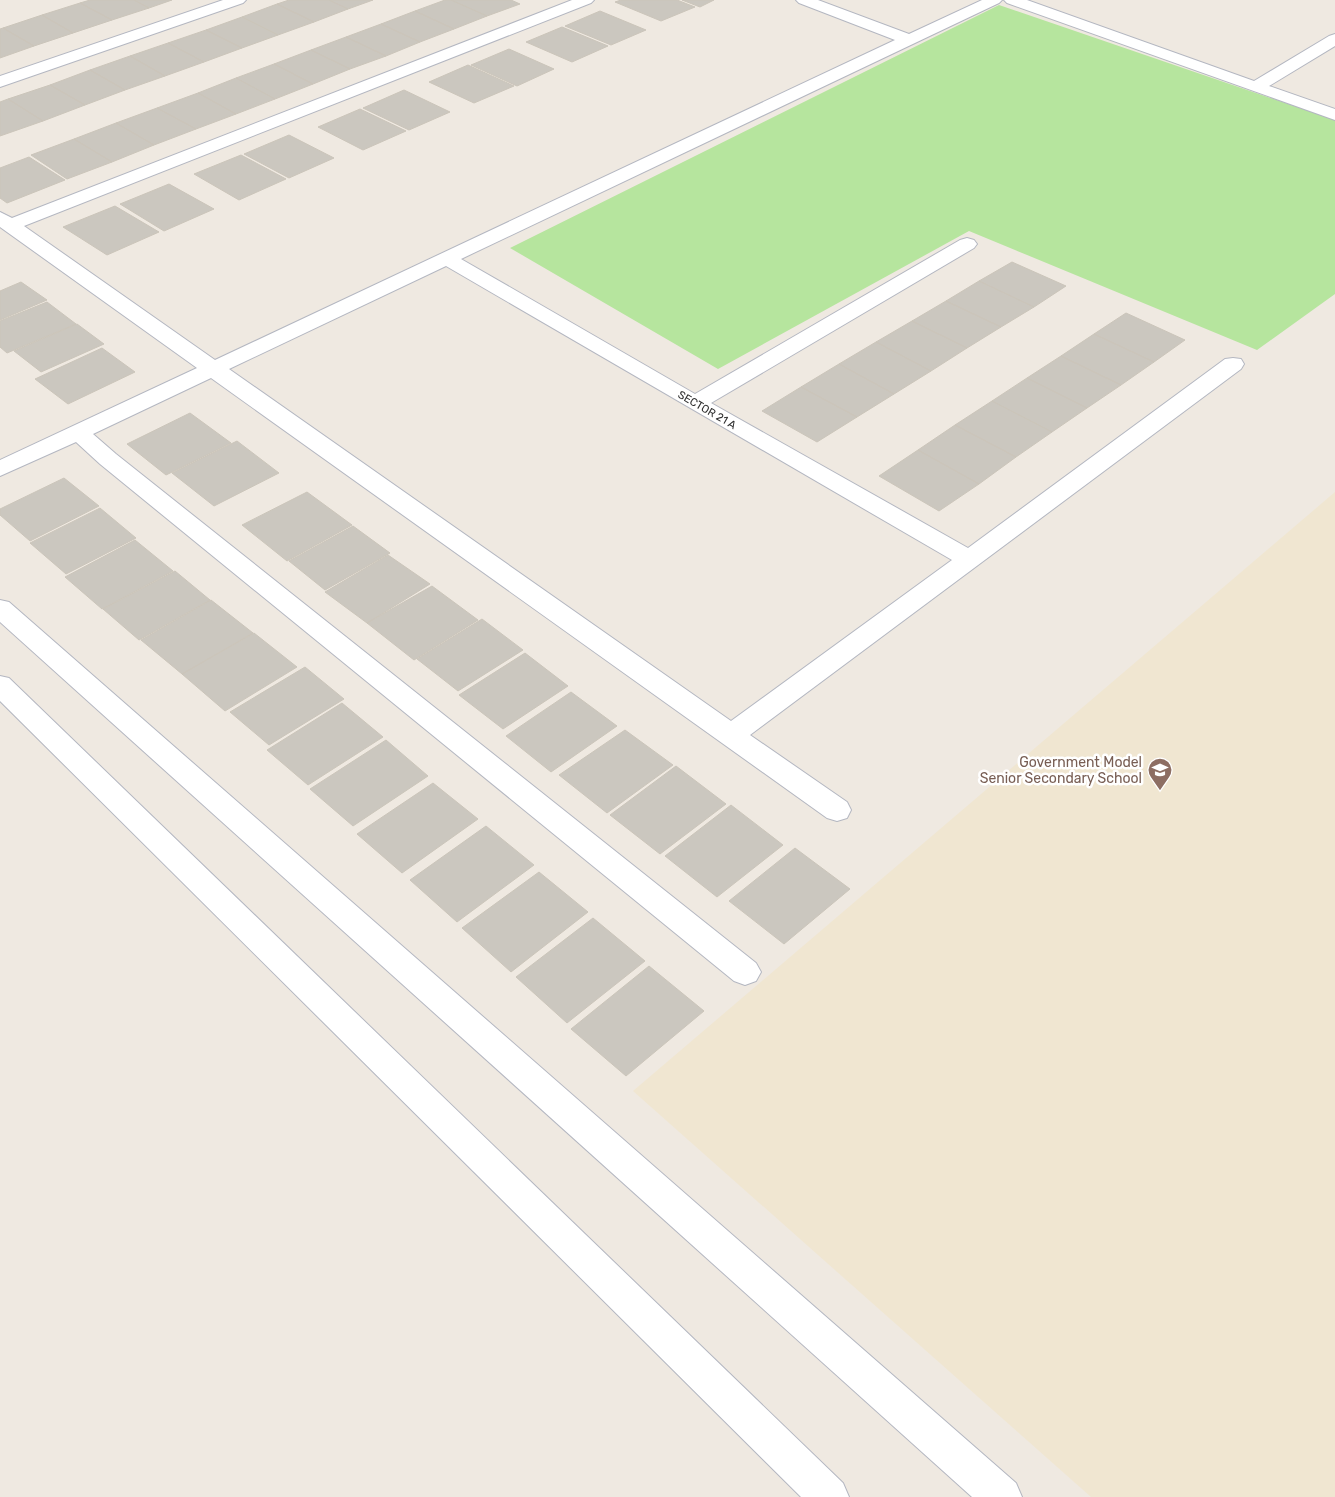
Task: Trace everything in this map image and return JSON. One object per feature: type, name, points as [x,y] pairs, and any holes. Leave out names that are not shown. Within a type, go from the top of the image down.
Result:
[{"type":"street","points":[[0,82],[238,0]]},
{"type":"street","points":[[5,222],[586,0]]},
{"type":"street","points":[[804,0],[909,40]]},
{"type":"street","points":[[0,469],[994,0]]},
{"type":"street","points":[[1012,0],[1335,115]]},
{"type":"street","points":[[1255,87],[1335,39]]},
{"type":"street","points":[[1314,52],[1335,59]]},
{"type":"street","points":[[5,222],[837,810]]},
{"type":"street","points":[[695,403],[967,244]]},
{"type":"street","name":"SECTOR 21 A","points":[[446,258],[969,559]]},
{"type":"street","points":[[731,735],[1232,364]]},
{"type":"street","points":[[78,432],[108,459],[745,972]]},
{"type":"street","points":[[0,608],[1002,1497]]},
{"type":"street","points":[[0,685],[829,1497]]},
{"type":"shaded area","name":"Government Model Senior Secondary School","points":[[1335,492],[1335,1497],[1091,1497],[633,1091]]},
{"type":"green space","points":[[999,5],[1335,120],[1335,294],[1257,350],[969,231],[718,369],[510,248]]},
{"type":"building","points":[[90,0],[134,0],[149,8],[112,20],[80,3]]},
{"type":"building","points":[[134,0],[172,0],[149,8]]},
{"type":"building","points":[[289,0],[329,0],[348,9],[314,22],[277,4]]},
{"type":"building","points":[[329,0],[373,0],[348,9]]},
{"type":"building","points":[[445,0],[451,0],[487,16],[454,29],[415,11]]},
{"type":"building","points":[[451,0],[511,0],[520,4],[487,16]]},
{"type":"building","points":[[621,0],[677,0],[695,7],[661,21],[615,2]]},
{"type":"building","points":[[682,0],[714,0],[700,7]]},
{"type":"building","points":[[80,3],[112,20],[73,33],[42,15]]},
{"type":"building","points":[[277,4],[314,22],[278,35],[242,17]]},
{"type":"building","points":[[415,11],[454,29],[420,42],[381,24]]},
{"type":"building","points":[[600,11],[646,30],[611,45],[565,26]]},
{"type":"building","points":[[42,15],[73,33],[34,46],[3,28]]},
{"type":"building","points":[[242,17],[278,35],[242,48],[206,30]]},
{"type":"building","points":[[381,24],[420,42],[386,56],[346,37]]},
{"type":"building","points":[[562,27],[608,46],[572,62],[526,42]]},
{"type":"building","points":[[3,28],[34,46],[0,58],[0,29]]},
{"type":"building","points":[[206,30],[242,48],[204,62],[168,43]]},
{"type":"building","points":[[346,37],[386,56],[350,69],[311,50]]},
{"type":"building","points":[[168,43],[204,62],[165,76],[130,56]]},
{"type":"building","points":[[509,49],[554,69],[517,86],[471,65]]},
{"type":"building","points":[[311,50],[350,69],[313,84],[274,64]]},
{"type":"building","points":[[130,56],[165,76],[125,90],[90,70]]},
{"type":"building","points":[[274,64],[313,84],[275,99],[236,78]]},
{"type":"building","points":[[468,65],[514,86],[474,103],[429,82]]},
{"type":"building","points":[[90,70],[125,90],[85,105],[50,85]]},
{"type":"building","points":[[236,78],[275,99],[236,114],[198,93]]},
{"type":"building","points":[[50,85],[85,105],[43,121],[8,99]]},
{"type":"building","points":[[404,90],[450,112],[409,130],[363,108]]},
{"type":"building","points":[[198,93],[236,114],[196,129],[157,108]]},
{"type":"building","points":[[8,99],[43,121],[0,136],[0,102]]},
{"type":"building","points":[[157,108],[196,129],[154,145],[116,123]]},
{"type":"building","points":[[360,109],[406,131],[363,150],[318,127]]},
{"type":"building","points":[[116,123],[154,145],[112,162],[74,139]]},
{"type":"building","points":[[289,135],[334,158],[289,178],[244,154]]},
{"type":"building","points":[[74,139],[112,162],[67,179],[31,155]]},
{"type":"building","points":[[241,155],[286,179],[239,200],[194,174]]},
{"type":"building","points":[[29,157],[65,180],[7,203],[0,198],[0,168]]},
{"type":"building","points":[[169,184],[214,209],[164,231],[120,204]]},
{"type":"building","points":[[115,206],[159,232],[107,255],[63,227]]},
{"type":"building","points":[[1012,262],[1066,286],[1034,307],[979,281]]},
{"type":"building","points":[[979,281],[1034,307],[1001,327],[946,301]]},
{"type":"building","points":[[21,282],[47,300],[0,320],[0,291]]},
{"type":"building","points":[[946,301],[1001,327],[967,348],[912,321]]},
{"type":"building","points":[[47,302],[76,324],[7,353],[0,347],[0,321]]},
{"type":"building","points":[[1126,313],[1185,340],[1154,362],[1094,334]]},
{"type":"building","points":[[912,321],[967,348],[931,371],[876,342]]},
{"type":"building","points":[[77,324],[104,344],[41,372],[14,351]]},
{"type":"building","points":[[1094,334],[1154,362],[1121,385],[1061,356]]},
{"type":"building","points":[[876,342],[931,371],[894,394],[839,364]]},
{"type":"building","points":[[102,348],[135,372],[68,404],[35,379]]},
{"type":"building","points":[[1061,356],[1121,385],[1087,408],[1027,378]]},
{"type":"building","points":[[839,364],[894,394],[857,417],[801,387]]},
{"type":"building","points":[[1027,378],[1087,408],[1052,432],[992,401]]},
{"type":"building","points":[[801,387],[857,417],[817,442],[762,411]]},
{"type":"building","points":[[992,401],[1052,432],[1016,457],[955,425]]},
{"type":"building","points":[[190,413],[231,443],[166,475],[127,444]]},
{"type":"building","points":[[955,425],[1016,457],[979,484],[918,450]]},
{"type":"building","points":[[237,441],[279,473],[214,506],[172,473]]},
{"type":"building","points":[[918,450],[979,484],[939,511],[879,476]]},
{"type":"building","points":[[64,478],[99,506],[30,541],[0,515],[0,509]]},
{"type":"building","points":[[307,492],[352,525],[287,561],[242,525]]},
{"type":"building","points":[[100,508],[136,538],[66,574],[30,543]]},
{"type":"building","points":[[353,526],[390,553],[325,590],[289,561]]},
{"type":"building","points":[[135,540],[173,571],[102,609],[65,577]]},
{"type":"building","points":[[388,555],[430,584],[367,623],[325,592]]},
{"type":"building","points":[[175,571],[210,600],[139,640],[103,609]]},
{"type":"building","points":[[432,586],[478,620],[414,660],[367,623]]},
{"type":"building","points":[[211,600],[253,633],[182,674],[141,640]]},
{"type":"building","points":[[482,619],[523,650],[458,691],[417,659]]},
{"type":"building","points":[[254,633],[297,667],[225,711],[182,674]]},
{"type":"building","points":[[525,653],[568,686],[503,729],[459,695]]},
{"type":"building","points":[[305,667],[344,699],[269,745],[230,712]]},
{"type":"building","points":[[571,692],[617,726],[551,772],[506,736]]},
{"type":"building","points":[[342,703],[383,737],[308,785],[267,750]]},
{"type":"building","points":[[625,730],[673,765],[607,813],[559,775]]},
{"type":"building","points":[[386,740],[428,776],[353,826],[310,789]]},
{"type":"building","points":[[676,766],[726,804],[660,854],[610,815]]},
{"type":"building","points":[[433,783],[478,819],[402,873],[357,834]]},
{"type":"building","points":[[731,805],[783,845],[717,897],[665,856]]},
{"type":"building","points":[[486,826],[534,865],[457,922],[410,880]]},
{"type":"building","points":[[795,848],[850,889],[784,944],[729,901]]},
{"type":"building","points":[[539,872],[588,912],[511,972],[462,928]]},
{"type":"building","points":[[593,918],[645,961],[567,1023],[516,977]]},
{"type":"building","points":[[649,966],[704,1011],[626,1076],[571,1029]]},
{"type":"place","name":"Government Model Senior Secondary School","points":[[1160,791]]}]
